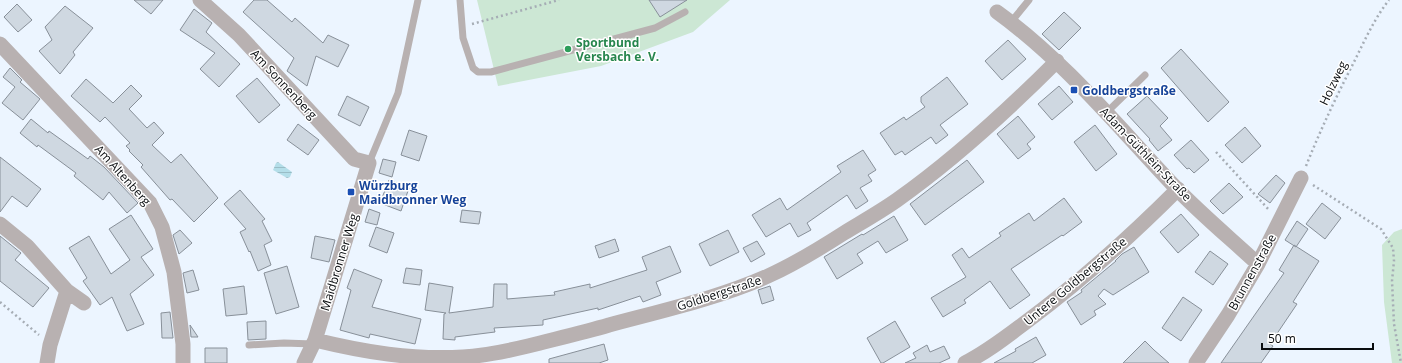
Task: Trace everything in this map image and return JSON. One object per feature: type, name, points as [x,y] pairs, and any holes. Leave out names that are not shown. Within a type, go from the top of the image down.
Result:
[{"type":"street","name":"Am Sonnenberg","points":[[200,0],[239,35],[354,159],[369,163]]},
{"type":"street","name":"Adam-Güthlein-Straße","points":[[997,12],[1057,61],[1178,189],[1258,264]]},
{"type":"street","name":"Am Altenberg","points":[[0,44],[150,203],[162,227],[174,272],[183,344],[183,363]]},
{"type":"street","name":"Goldbergstraße","points":[[314,342],[396,356],[433,358],[496,353],[575,335],[676,307],[730,290],[767,276],[804,258],[897,200],[962,150],[1017,101],[1057,61]]},
{"type":"street","name":"Maidbronner Weg","points":[[304,363],[314,342],[369,163]]},
{"type":"street","name":"Brunnenstraße","points":[[1196,363],[1228,315],[1258,264],[1300,178]]},
{"type":"street","name":"Untere Goldbergstraße","points":[[966,363],[982,354],[1058,298],[1146,221],[1178,189]]},
{"type":"street","points":[[0,224],[27,246],[67,291],[84,303]]},
{"type":"street","points":[[47,363],[50,345],[67,291]]},
{"type":"lane","name":"Maidbronner Weg","points":[[369,163],[398,93],[418,0]]},
{"type":"lane","points":[[460,0],[464,38],[473,68],[478,72],[491,72],[655,28],[685,12]]},
{"type":"lane","points":[[1011,22],[1030,0]]},
{"type":"lane","points":[[1106,113],[1145,75]]},
{"type":"lane","points":[[249,345],[314,342]]},
{"type":"path","points":[[462,26],[559,0]]},
{"type":"path","name":"Holzweg","points":[[1300,178],[1336,98],[1366,39],[1389,0]]},
{"type":"path","points":[[1216,152],[1271,212]]},
{"type":"path","points":[[1300,178],[1381,229],[1393,248],[1394,261],[1392,288],[1394,324],[1401,363]]},
{"type":"path","points":[[0,302],[50,345]]},
{"type":"green space","name":"Sportbund Versbach e. V.","points":[[477,0],[730,0],[693,32],[601,66],[498,86]]},
{"type":"green space","points":[[1402,229],[1402,363],[1392,363],[1384,302],[1382,245],[1394,232]]},
{"type":"water","points":[[278,162],[292,172],[290,177],[287,178],[273,170]]},
{"type":"building","points":[[134,0],[163,0],[151,14]]},
{"type":"building","points":[[254,0],[267,0],[292,22],[295,18],[323,43],[328,35],[349,45],[338,67],[316,56],[307,86],[287,71],[294,58],[243,12]]},
{"type":"building","points":[[649,0],[687,0],[660,17]]},
{"type":"building","points":[[17,4],[32,20],[18,32],[4,17]]},
{"type":"building","points":[[65,6],[93,28],[73,52],[75,55],[60,74],[39,51],[52,40],[45,27]]},
{"type":"building","points":[[194,9],[212,23],[206,32],[240,64],[219,87],[200,69],[215,53],[180,30]]},
{"type":"building","points":[[1064,12],[1081,28],[1059,50],[1042,34]]},
{"type":"building","points":[[1008,40],[1026,59],[1002,80],[985,61]]},
{"type":"building","points":[[1181,49],[1229,102],[1208,122],[1161,68]]},
{"type":"building","points":[[10,68],[22,80],[20,82],[40,99],[23,120],[2,103],[15,87],[3,77]]},
{"type":"building","points":[[947,77],[968,104],[940,125],[948,135],[936,144],[931,137],[905,155],[902,151],[895,155],[880,133],[904,117],[906,120],[925,107],[921,102],[921,97]]},
{"type":"building","points":[[257,78],[280,105],[259,123],[236,96]]},
{"type":"building","points":[[86,79],[113,103],[131,85],[142,96],[129,109],[147,128],[154,122],[164,133],[152,145],[171,163],[181,154],[218,198],[194,222],[172,199],[170,200],[141,167],[143,165],[126,146],[130,143],[105,117],[100,122],[71,96]]},
{"type":"building","points":[[1059,86],[1073,102],[1052,120],[1038,104]]},
{"type":"building","points":[[347,96],[369,107],[360,126],[338,115]]},
{"type":"building","points":[[1147,96],[1168,118],[1160,126],[1172,140],[1158,151],[1149,140],[1150,139],[1127,114]]},
{"type":"building","points":[[1018,116],[1035,137],[1027,144],[1031,149],[1018,159],[997,134]]},
{"type":"building","points":[[31,119],[48,133],[49,131],[88,159],[90,156],[104,167],[138,203],[127,213],[109,192],[103,200],[74,176],[76,173],[38,145],[37,147],[20,133]]},
{"type":"building","points":[[298,124],[319,140],[308,155],[287,140]]},
{"type":"building","points":[[1095,125],[1117,154],[1096,171],[1074,142]]},
{"type":"building","points":[[1245,127],[1261,146],[1242,163],[1225,145]]},
{"type":"building","points":[[409,130],[427,136],[419,161],[401,155]]},
{"type":"building","points":[[1191,140],[1209,160],[1194,173],[1189,168],[1187,169],[1174,155]]},
{"type":"building","points":[[863,150],[876,170],[868,175],[872,181],[860,188],[868,201],[856,209],[847,195],[807,223],[811,230],[798,237],[790,223],[766,237],[752,215],[780,198],[787,210],[841,172],[837,166]]},
{"type":"building","points":[[0,157],[41,189],[27,207],[12,196],[0,212]]},
{"type":"building","points":[[383,159],[396,162],[392,177],[379,173]]},
{"type":"building","points":[[967,160],[984,182],[925,225],[910,204]]},
{"type":"building","points":[[1276,175],[1285,183],[1270,203],[1258,194]]},
{"type":"building","points":[[389,180],[409,188],[401,211],[380,203]]},
{"type":"building","points":[[1229,183],[1243,197],[1223,214],[1210,201]]},
{"type":"building","points":[[240,190],[265,219],[262,221],[272,241],[264,245],[271,265],[258,271],[240,232],[246,229],[224,204]]},
{"type":"building","points":[[1064,198],[1082,222],[1011,269],[1030,295],[1010,309],[990,281],[964,300],[966,303],[943,317],[931,298],[966,277],[952,255],[962,248],[969,258],[1001,236],[999,233],[1029,213],[1034,221]]},
{"type":"building","points":[[1322,203],[1341,218],[1325,239],[1306,224]]},
{"type":"building","points":[[369,209],[380,213],[377,225],[365,222]]},
{"type":"building","points":[[462,210],[481,212],[479,224],[460,222]]},
{"type":"building","points":[[1181,214],[1199,235],[1178,253],[1160,232]]},
{"type":"building","points":[[131,215],[153,249],[141,257],[154,275],[130,294],[144,324],[127,331],[112,297],[100,305],[83,281],[87,278],[69,248],[89,236],[111,274],[130,260],[109,229]]},
{"type":"building","points":[[894,216],[908,240],[886,253],[878,241],[857,254],[863,263],[837,279],[824,257]]},
{"type":"building","points":[[1297,221],[1308,229],[1296,247],[1285,240]]},
{"type":"building","points":[[376,227],[394,233],[387,253],[369,246]]},
{"type":"building","points":[[180,230],[192,243],[179,254],[173,235]]},
{"type":"building","points":[[728,230],[739,252],[710,266],[699,244]]},
{"type":"building","points":[[0,236],[21,253],[15,260],[49,288],[33,307],[0,281]]},
{"type":"building","points":[[315,236],[335,240],[329,262],[311,258]]},
{"type":"building","points":[[615,239],[619,251],[599,258],[595,246]]},
{"type":"building","points":[[757,241],[765,254],[751,262],[743,248]]},
{"type":"building","points":[[1294,245],[1319,261],[1293,302],[1297,304],[1270,344],[1273,346],[1261,363],[1221,363],[1284,273],[1279,270]]},
{"type":"building","points":[[670,246],[681,272],[656,282],[661,295],[643,302],[640,296],[598,310],[598,308],[543,320],[543,325],[494,328],[495,332],[455,337],[455,340],[443,339],[444,314],[446,313],[425,310],[429,283],[453,287],[449,313],[493,307],[494,284],[507,284],[507,299],[555,295],[554,292],[590,284],[590,288],[647,270],[642,257]]},
{"type":"building","points":[[1134,247],[1149,272],[1113,295],[1104,289],[1098,296],[1106,304],[1094,311],[1096,315],[1081,325],[1067,302],[1082,292],[1081,290],[1116,261],[1122,254]]},
{"type":"building","points":[[1210,251],[1228,264],[1213,285],[1195,272]]},
{"type":"building","points":[[287,266],[299,307],[276,314],[264,273]]},
{"type":"building","points":[[406,268],[422,270],[420,285],[403,283]]},
{"type":"building","points":[[354,269],[382,280],[372,307],[421,319],[415,344],[370,334],[369,338],[340,330],[351,290],[347,288]]},
{"type":"building","points":[[193,270],[199,290],[187,293],[183,273]]},
{"type":"building","points":[[244,286],[247,314],[226,316],[223,289]]},
{"type":"building","points":[[770,286],[774,300],[762,304],[758,290]]},
{"type":"building","points":[[1183,297],[1202,310],[1181,341],[1162,328]]},
{"type":"building","points":[[170,312],[173,338],[162,338],[161,313]]},
{"type":"building","points":[[266,321],[266,339],[248,340],[247,322]]},
{"type":"building","points":[[895,321],[910,347],[881,363],[867,338]]},
{"type":"building","points":[[190,325],[198,337],[191,337]]},
{"type":"building","points":[[1036,337],[1046,355],[1032,363],[994,363],[1016,351],[1015,349]]},
{"type":"building","points":[[1145,341],[1154,350],[1169,363],[1123,363]]},
{"type":"building","points":[[604,344],[608,360],[599,363],[549,363],[549,359]]},
{"type":"building","points":[[927,345],[930,352],[944,346],[950,358],[939,363],[905,363],[916,358],[913,353]]},
{"type":"building","points":[[205,348],[227,348],[227,363],[205,363]]},
{"type":"place","name":"Sportbund Versbach e. V.","points":[[568,49]]},
{"type":"place","name":"Goldbergstraße","points":[[1074,90]]},
{"type":"place","name":"Würzburg Maidbronner Weg","points":[[351,192]]}]
